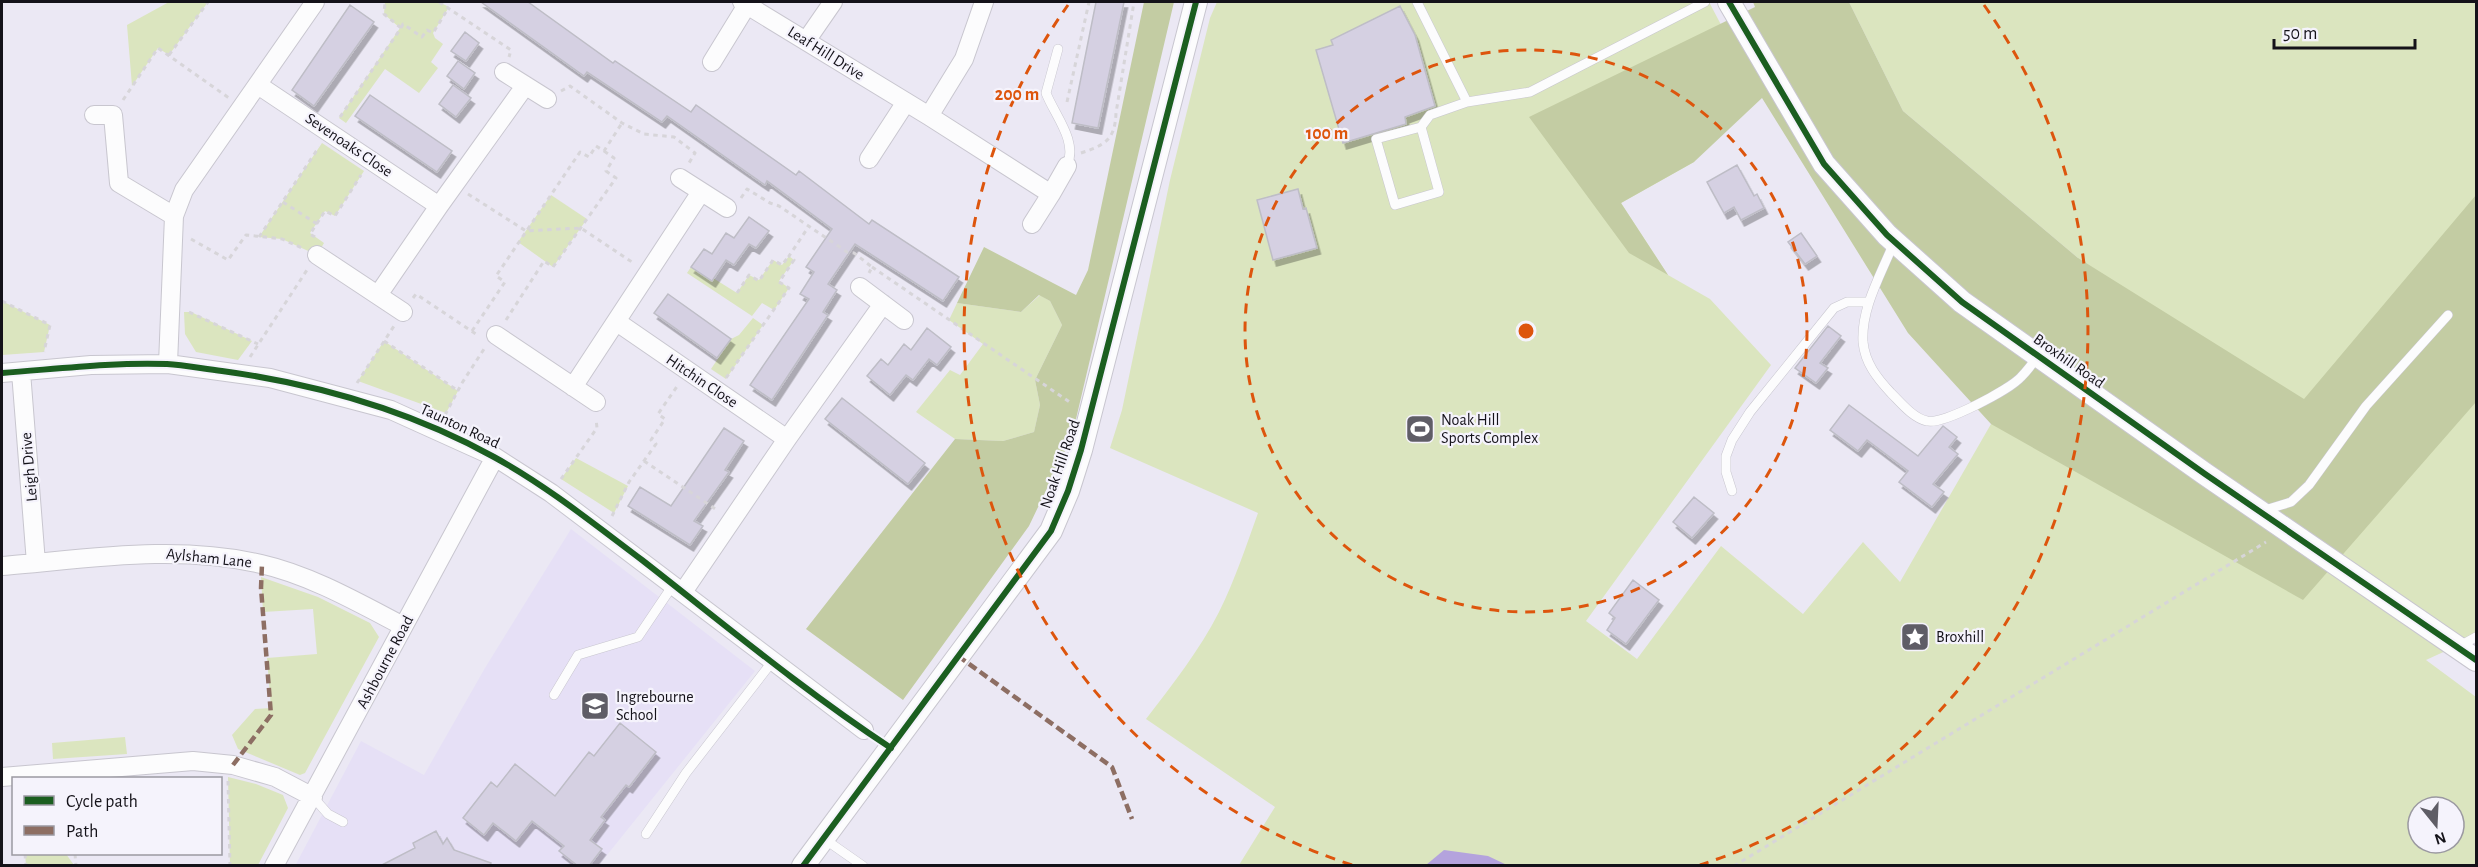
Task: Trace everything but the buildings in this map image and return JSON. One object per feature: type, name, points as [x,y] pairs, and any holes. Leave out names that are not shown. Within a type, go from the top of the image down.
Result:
[{"type":"street","points":[[168,364],[174,222],[184,190],[315,2]]},
{"type":"street","points":[[807,41],[833,2]]},
{"type":"street","points":[[929,116],[964,59],[984,2]]},
{"type":"street","name":"Noak Hill Road","points":[[803,866],[1050,531],[1068,491],[1090,415],[1196,2]]},
{"type":"street","name":"Broxhill Road","points":[[1729,2],[1824,164],[1894,242],[1962,302],[2286,530],[2467,642],[2476,660]]},
{"type":"street","name":"Leaf Hill Drive","points":[[712,62],[744,3],[1051,194]]},
{"type":"street","points":[[504,72],[547,99]]},
{"type":"street","name":"Sevenoaks Close","points":[[258,85],[439,206]]},
{"type":"street","points":[[378,295],[454,184],[525,87]]},
{"type":"street","points":[[869,159],[906,102]]},
{"type":"street","points":[[94,115],[113,115],[119,183],[174,222]]},
{"type":"street","points":[[1032,224],[1069,161]]},
{"type":"street","points":[[680,178],[727,208]]},
{"type":"street","points":[[573,387],[701,192]]},
{"type":"street","points":[[317,255],[403,312]]},
{"type":"street","points":[[860,287],[904,320]]},
{"type":"street","points":[[678,588],[732,520],[884,304]]},
{"type":"street","name":"Hitchin Close","points":[[617,322],[787,439]]},
{"type":"street","points":[[492,339],[596,402]]},
{"type":"street","name":"Taunton Road","points":[[2,373],[91,365],[168,364],[270,378],[391,410],[437,429],[495,457],[551,493],[864,730]]},
{"type":"street","name":"Leigh Drive","points":[[21,372],[36,563]]},
{"type":"street","name":"Ashbourne Road","points":[[274,866],[495,457]]},
{"type":"street","name":"Aylsham Lane","points":[[2,566],[165,553],[214,556],[262,564],[336,591],[403,627]]},
{"type":"street","points":[[2,777],[41,776],[193,761],[228,764],[274,777],[313,797]]},
{"type":"lane","points":[[1417,2],[1467,102]]},
{"type":"lane","points":[[1421,127],[1439,192],[1395,205],[1376,139],[1421,127],[1430,115],[1467,102],[1530,93],[1705,2]]},
{"type":"lane","points":[[1058,49],[1046,93],[1071,144],[1069,161]]},
{"type":"lane","points":[[1894,242],[1869,302],[1863,340],[1873,372],[1916,416],[1937,422],[2004,391],[2021,378],[2038,356]]},
{"type":"lane","points":[[1732,491],[1726,472],[1726,456],[1732,440],[1750,412],[1834,308],[1847,302],[1869,302]]},
{"type":"lane","points":[[2260,511],[2283,506],[2296,499],[2309,485],[2372,399],[2448,315]]},
{"type":"lane","points":[[554,694],[578,655],[638,637],[678,588]]},
{"type":"lane","points":[[645,834],[686,773],[772,662]]},
{"type":"lane","points":[[313,797],[328,814],[344,822]]},
{"type":"lane","points":[[823,838],[863,866]]},
{"type":"path","points":[[169,55],[208,2]]},
{"type":"path","points":[[385,2],[384,14],[401,28]]},
{"type":"path","points":[[439,2],[512,50],[504,72]]},
{"type":"path","points":[[1062,128],[1089,2]]},
{"type":"path","points":[[1069,161],[1108,141],[1116,127],[1116,113],[1134,2]]},
{"type":"path","points":[[259,237],[403,24],[422,37],[427,30],[433,33],[449,7]]},
{"type":"path","points":[[113,115],[158,48],[242,108]]},
{"type":"path","points":[[547,99],[570,86],[622,123],[644,134],[674,137],[695,153],[680,178]]},
{"type":"path","points":[[604,151],[622,123]]},
{"type":"path","points":[[437,429],[458,391],[544,261],[554,267],[616,178],[606,171],[614,158],[596,146],[588,157],[580,152],[496,276],[505,282],[472,331]]},
{"type":"path","points":[[239,374],[324,243],[310,234],[325,211],[335,216],[370,160]]},
{"type":"path","points":[[454,184],[526,231],[581,228],[649,272]]},
{"type":"path","points":[[727,208],[732,211],[747,189],[779,206],[848,252],[854,253],[1035,380],[1090,415]]},
{"type":"path","points":[[283,202],[317,224]]},
{"type":"path","points":[[174,222],[228,260],[246,235],[282,239],[317,255]]},
{"type":"path","points":[[737,293],[749,275],[759,281],[773,260],[782,265],[809,226]]},
{"type":"path","points":[[717,391],[789,288],[779,282],[794,260],[789,256]]},
{"type":"path","points":[[860,287],[872,267]]},
{"type":"path","points":[[348,397],[416,294],[472,331],[492,339]]},
{"type":"path","points":[[2,301],[50,325],[42,369]]},
{"type":"path","points":[[170,311],[191,312],[258,344]]},
{"type":"path","points":[[384,341],[458,391]]},
{"type":"path","points":[[602,530],[617,509],[629,482],[657,444],[651,440],[665,419],[658,414],[687,371]]},
{"type":"path","points":[[551,493],[597,428],[596,402]]},
{"type":"path","points":[[644,461],[732,520]]},
{"type":"path","points":[[1734,866],[2286,530]]},
{"type":"path","points":[[228,764],[230,866]]},
{"type":"shaded area","name":"Ingrebourne School","points":[[571,529],[755,671],[599,865],[295,866],[361,741],[424,775],[485,668]]},
{"type":"shaded area","points":[[1444,850],[1488,856],[1507,865],[1426,865]]},
{"type":"green space","points":[[169,2],[208,2],[169,55],[158,48],[132,86],[127,25]]},
{"type":"green space","points":[[385,2],[439,2],[449,7],[433,33],[435,38],[443,44],[431,62],[438,68],[419,93],[385,69],[346,123],[339,118],[400,28],[384,14]]},
{"type":"green space","points":[[1144,2],[1174,2],[1072,436],[1029,526],[903,700],[806,629],[955,439],[1003,441],[1034,432],[1040,405],[1035,380],[1062,325],[1050,301],[1039,295],[1021,312],[957,303],[984,247],[1076,295],[1088,270]]},
{"type":"green space","points":[[1217,2],[1709,2],[1736,53],[1694,162],[1621,203],[1668,275],[1710,299],[1771,365],[1586,621],[1637,659],[1721,546],[1803,614],[1863,542],[1900,582],[1991,424],[2078,258],[1903,111],[1849,2],[2476,2],[2476,637],[2426,660],[2476,697],[2476,865],[1239,865],[1275,807],[1146,719],[1185,667],[1219,612],[1258,513],[1110,448],[1122,410],[1170,180],[1210,18]]},
{"type":"green space","points":[[1753,2],[1849,2],[1903,111],[2078,258],[2304,399],[2476,195],[2476,402],[2303,600],[1991,424],[1908,333],[1762,98],[1694,162],[1621,203],[1668,275],[1629,253],[1529,117],[1755,7]]},
{"type":"green space","points":[[322,143],[364,171],[335,216],[325,211],[310,233],[324,243],[317,255],[282,239],[259,237]]},
{"type":"green space","points":[[551,195],[587,219],[553,267],[518,242]]},
{"type":"green space","points":[[789,256],[794,260],[779,281],[789,288],[774,310],[762,303],[752,316],[687,273],[691,267],[711,281],[713,278],[737,293],[749,275],[759,280],[773,260],[782,265]]},
{"type":"green space","points":[[1040,295],[1050,301],[1062,325],[1035,380],[1040,405],[1034,432],[1003,441],[955,439],[916,412],[950,370],[960,375],[983,344],[949,320],[957,303],[1021,312]]},
{"type":"green space","points":[[2,301],[50,325],[44,352],[2,355]]},
{"type":"green space","points":[[184,312],[191,312],[252,341],[238,360],[196,352],[185,334]]},
{"type":"green space","points":[[753,318],[763,325],[726,379],[711,369],[731,339],[739,335]]},
{"type":"green space","points":[[384,341],[458,391],[446,413],[358,381]]},
{"type":"green space","points":[[576,458],[628,486],[614,513],[561,479]]},
{"type":"green space","points":[[261,577],[318,597],[370,623],[379,637],[305,773],[300,775],[238,749],[232,735],[255,709],[271,708],[267,658],[317,654],[313,609],[263,612]]},
{"type":"green space","points":[[125,737],[127,754],[53,759],[52,743]]},
{"type":"green space","points":[[228,777],[256,784],[283,795],[288,808],[258,865],[230,865]]},
{"type":"green space","points":[[25,855],[67,855],[74,865],[26,865]]},
{"type":"marked path","points":[[233,765],[271,715],[261,588],[262,564]]},
{"type":"marked path","points":[[958,656],[1112,767],[1132,819]]},
{"type":"cycle path","points":[[803,866],[1051,531],[1068,491],[1081,450],[1196,2]]},
{"type":"cycle path","points":[[1729,2],[1824,164],[1887,235],[1962,302],[2205,474],[2476,660]]},
{"type":"cycle path","points":[[2,373],[126,364],[181,365],[293,383],[362,401],[429,426],[494,457],[551,493],[642,560],[796,680],[891,748]]},
{"type":"place","name":"Noak Hill Sports Complex","points":[[1420,429]]},
{"type":"place","name":"Broxhill","points":[[1915,637]]},
{"type":"place","name":"Ingrebourne School","points":[[595,706]]}]
